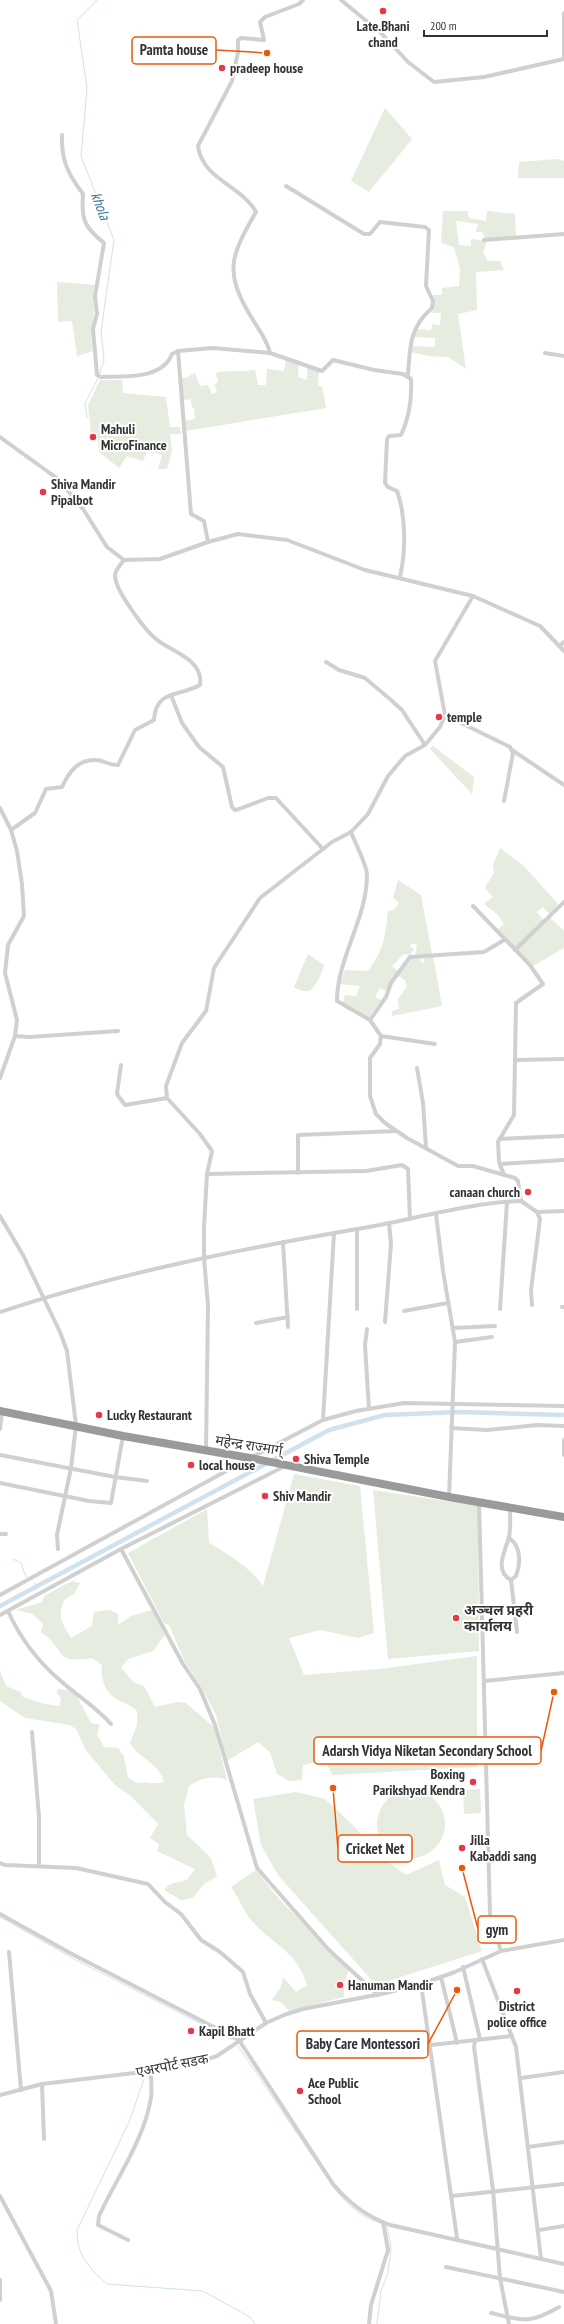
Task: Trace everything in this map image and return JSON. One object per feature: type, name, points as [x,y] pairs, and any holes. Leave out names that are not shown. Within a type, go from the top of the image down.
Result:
[{"type":"highway","name":"महेन्द्र राज्मार्ग्","points":[[1,1412],[76,1425],[123,1436],[206,1452],[254,1458],[479,1503],[564,1517]]},
{"type":"street","points":[[270,353],[264,338],[248,312],[236,282],[234,270],[233,257],[237,245],[256,212],[252,205],[215,176],[199,155],[198,146],[232,81],[238,52],[238,40],[241,38],[264,40],[260,22],[265,17],[299,4],[303,0]]},
{"type":"street","points":[[340,0],[382,34],[408,62],[434,82],[484,77],[564,59],[564,13]]},
{"type":"street","points":[[62,135],[62,148],[68,175],[84,194],[82,212],[88,230],[104,243],[95,296],[97,314],[93,329],[99,376],[138,375],[161,369],[169,362],[172,354],[178,351],[213,348],[270,353],[322,371],[333,360],[408,375]]},
{"type":"street","points":[[286,186],[364,234],[370,234],[380,222],[425,226],[429,230],[426,286],[433,301],[432,308],[424,315],[413,330],[408,375],[411,379],[412,393],[401,435],[389,436],[387,439],[385,478],[388,487],[397,491],[400,500],[404,545],[400,577]]},
{"type":"street","points":[[484,240],[564,234]]},
{"type":"street","points":[[178,351],[191,514],[204,521],[208,542]]},
{"type":"street","points":[[545,353],[564,356]]},
{"type":"street","points":[[0,437],[58,479],[83,509],[107,547],[124,560],[160,560],[208,542],[238,534],[286,540],[365,570],[400,577],[473,596],[540,626],[564,651]]},
{"type":"street","points":[[11,830],[35,813],[46,790],[62,787],[68,774],[81,762],[97,760],[112,765],[118,765],[135,730],[154,720],[155,708],[160,701],[171,695],[200,685],[198,672],[186,657],[154,638],[128,603],[116,581],[117,569],[124,560]]},
{"type":"street","points":[[206,1452],[208,1305],[204,1258],[208,1174],[212,1151],[200,1134],[167,1098],[166,1086],[177,1056],[189,1032],[206,1011],[214,968],[232,937],[260,898],[322,849],[351,832],[368,814],[388,776],[406,756],[425,745],[440,727],[445,715],[435,661],[473,596]]},
{"type":"street","points":[[559,646],[564,642]]},
{"type":"street","points":[[326,662],[339,670],[365,678],[402,710],[425,745]]},
{"type":"street","points":[[171,695],[182,723],[199,747],[222,767],[234,810],[268,798],[276,798],[322,849]]},
{"type":"street","points":[[445,715],[511,749],[564,785]]},
{"type":"street","points":[[504,801],[513,753],[511,749]]},
{"type":"street","points":[[0,808],[11,830],[20,866],[24,903],[24,916],[8,945],[6,960],[7,985],[16,1011],[15,1036],[0,1078]]},
{"type":"street","points":[[351,832],[367,874],[355,929],[337,985],[338,1001],[370,1020],[381,1036],[380,1044],[370,1058],[370,1096],[376,1114],[396,1131],[458,1166],[473,1166],[517,1180],[521,1201]]},
{"type":"street","points":[[515,950],[564,902]]},
{"type":"street","points":[[473,906],[504,940],[530,965],[543,984],[516,1003],[514,1115],[499,1139],[500,1164],[504,1175]]},
{"type":"street","points":[[370,1020],[386,997],[391,984],[410,957],[484,952],[504,940]]},
{"type":"street","points":[[15,1036],[29,1037],[118,1031]]},
{"type":"street","points":[[381,1036],[435,1044]]},
{"type":"street","points":[[515,1060],[564,1059]]},
{"type":"street","points":[[121,1066],[117,1094],[125,1105],[167,1098]]},
{"type":"street","points":[[417,1068],[423,1103],[426,1147]]},
{"type":"street","points":[[298,1173],[298,1135],[396,1131]]},
{"type":"street","points":[[499,1139],[564,1136]]},
{"type":"street","points":[[500,1164],[564,1160]]},
{"type":"street","points":[[208,1174],[366,1171],[402,1165],[408,1169],[410,1219]]},
{"type":"street","points":[[0,1312],[92,1284],[204,1258],[436,1214],[521,1201],[537,1212],[540,1219],[531,1290],[532,1305]]},
{"type":"street","points":[[500,1309],[507,1202]]},
{"type":"street","points":[[537,1212],[564,1211]]},
{"type":"street","points":[[436,1214],[455,1342],[449,1497]]},
{"type":"street","points":[[0,1216],[23,1255],[42,1298],[60,1332],[67,1351],[76,1425],[71,1468],[57,1535],[58,1549]]},
{"type":"street","points":[[385,1322],[391,1244],[389,1223]]},
{"type":"street","points":[[357,1229],[357,1309]]},
{"type":"street","points":[[323,1420],[334,1233]]},
{"type":"street","points":[[283,1242],[288,1327]]},
{"type":"street","points":[[404,1311],[448,1303]]},
{"type":"street","points":[[256,1323],[288,1317]]},
{"type":"street","points":[[453,1328],[495,1326]]},
{"type":"street","points":[[367,1329],[366,1352],[369,1409]]},
{"type":"street","points":[[455,1342],[492,1337]]},
{"type":"street","points":[[0,1595],[323,1420],[369,1409],[404,1403],[453,1406],[564,1406]]},
{"type":"street","points":[[0,1429],[1,1412]]},
{"type":"street","points":[[451,1428],[494,1430],[537,1425],[564,1426]]},
{"type":"street","points":[[0,1483],[66,1495],[89,1501],[111,1503],[123,1436]]},
{"type":"street","points":[[564,1440],[564,1455]]},
{"type":"street","points":[[0,1455],[115,1478],[147,1481]]},
{"type":"street","points":[[0,1615],[285,1464]]},
{"type":"street","points":[[479,1503],[490,1914],[501,1951]]},
{"type":"street","points":[[510,1508],[509,1538],[502,1556],[502,1566],[507,1577],[511,1580],[517,1632]]},
{"type":"street","points":[[0,1534],[6,1534]]},
{"type":"street","points":[[509,1538],[513,1541],[519,1556],[516,1576],[511,1580]]},
{"type":"street","points":[[121,1550],[183,1664],[200,1689],[215,1725],[257,1868],[329,1950],[378,1995]]},
{"type":"street","points":[[8,1611],[18,1634],[31,1653],[62,1682],[98,1709],[111,1724]]},
{"type":"street","points":[[484,1681],[564,1672]]},
{"type":"street","points":[[32,1732],[39,1817],[39,1866]]},
{"type":"street","points":[[0,1863],[5,1865],[76,1868],[148,1884],[165,1902],[181,1914],[201,1940],[220,1952],[243,1972],[250,1994],[266,2022]]},
{"type":"street","points":[[0,1914],[70,1953],[239,2040],[333,2184],[345,2199],[364,2214],[383,2223],[457,2238],[499,2250],[564,2264]]},
{"type":"street","name":"एअरपोर्ट सडक","points":[[0,2095],[42,2084],[151,2071],[205,2060],[217,2056],[266,2022],[303,2009],[378,1995],[421,1984],[501,1951],[564,1940]]},
{"type":"street","points":[[9,1952],[20,2090]]},
{"type":"street","points":[[482,1959],[516,2046],[539,2230],[541,2259]]},
{"type":"street","points":[[463,1967],[480,2039],[475,2041]]},
{"type":"street","points":[[441,1977],[457,2043]]},
{"type":"street","points":[[421,1984],[431,2045],[457,2238]]},
{"type":"street","points":[[431,2045],[512,2036]]},
{"type":"street","points":[[475,2041],[486,2145],[493,2190],[499,2250],[500,2278],[509,2324]]},
{"type":"street","points":[[128,2240],[98,2225],[99,2216],[142,2131],[151,2096],[151,2071]]},
{"type":"street","points":[[521,2078],[564,2072]]},
{"type":"street","points":[[42,2084],[44,2139]]},
{"type":"street","points":[[528,2147],[564,2142]]},
{"type":"street","points":[[452,2196],[493,2190],[533,2188],[564,2184]]},
{"type":"street","points":[[0,2196],[51,2291],[56,2324]]},
{"type":"street","points":[[369,2324],[371,2305],[388,2250],[383,2223]]},
{"type":"street","points":[[539,2230],[564,2226]]},
{"type":"street","points":[[446,2267],[564,2292]]},
{"type":"street","points":[[0,2280],[0,2300]]},
{"type":"street","points":[[490,2313],[535,2321],[559,2307]]},
{"type":"shaded area","points":[[385,108],[412,139],[369,192],[351,181]]},
{"type":"shaded area","points":[[557,159],[564,161],[564,178],[518,178],[519,162]]},
{"type":"shaded area","points":[[443,211],[467,211],[469,218],[486,221],[487,211],[515,214],[516,237],[485,238],[482,232],[476,232],[478,224],[456,221],[459,245],[471,246],[471,239],[487,241],[483,252],[488,261],[500,261],[504,270],[476,272],[477,310],[458,314],[466,369],[448,357],[429,356],[411,352],[412,346],[435,347],[435,338],[414,337],[416,329],[431,330],[432,324],[440,325],[441,313],[433,313],[433,295],[442,295],[442,288],[459,286],[460,269],[454,247],[441,243]]},
{"type":"shaded area","points":[[57,282],[95,285],[92,336],[93,351],[77,356],[72,321],[58,322]]},
{"type":"shaded area","points":[[286,360],[299,363],[298,377],[307,380],[307,367],[319,372],[318,386],[322,386],[326,408],[186,431],[184,421],[195,419],[194,408],[192,407],[191,399],[181,401],[179,377],[185,378],[195,373],[200,386],[208,385],[212,394],[217,392],[214,384],[218,382],[216,373],[255,370],[258,385],[266,385],[267,369],[284,371]]},
{"type":"shaded area","points":[[100,380],[122,380],[123,393],[166,397],[170,427],[180,427],[181,434],[170,434],[172,451],[167,469],[158,469],[162,455],[147,451],[143,461],[127,456],[119,468],[99,452],[97,435],[91,435],[88,405]]},
{"type":"shaded area","points":[[433,746],[474,777],[472,794],[430,749]]},
{"type":"shaded area","points":[[500,848],[524,866],[558,904],[550,915],[543,907],[537,912],[544,921],[515,949],[496,931],[504,924],[497,914],[484,904],[493,897],[485,888],[494,872],[493,865]]},
{"type":"shaded area","points":[[398,880],[421,895],[432,954],[415,955],[417,945],[412,943],[410,946],[414,949],[410,955],[404,954],[392,966],[398,971],[386,991],[380,988],[375,997],[381,1000],[368,1018],[343,1003],[345,995],[356,996],[360,986],[340,984],[345,970],[368,971],[381,949],[385,936],[388,911],[394,910],[399,903],[393,898]]},
{"type":"shaded area","points":[[550,918],[564,930],[564,948],[533,966],[516,950]]},
{"type":"shaded area","points":[[308,954],[324,965],[313,988],[304,991],[294,987]]},
{"type":"shaded area","points":[[420,956],[421,963],[424,963],[423,956],[433,956],[442,1006],[392,1016],[392,1011],[399,1009],[398,999],[407,987],[405,980],[398,976],[413,957]]},
{"type":"shaded area","points":[[294,1474],[360,1486],[374,1633],[358,1638],[320,1630],[289,1638],[304,1675],[379,1669],[477,1656],[477,1767],[332,1775],[325,1760],[303,1765],[302,1780],[289,1781],[277,1774],[270,1752],[258,1742],[227,1761],[216,1715],[202,1688],[185,1662],[169,1625],[164,1623],[128,1553],[207,1509],[209,1543],[245,1567],[263,1586]]},
{"type":"shaded area","points":[[373,1490],[478,1506],[479,1651],[388,1659]]},
{"type":"shaded area","points":[[72,1581],[80,1583],[74,1594],[64,1600],[61,1611],[63,1624],[71,1638],[92,1626],[94,1612],[110,1610],[118,1614],[118,1625],[131,1616],[152,1610],[165,1635],[153,1651],[128,1659],[121,1667],[133,1682],[144,1686],[155,1707],[177,1702],[186,1703],[214,1727],[227,1780],[222,1778],[207,1778],[193,1783],[189,1786],[184,1805],[187,1835],[211,1858],[217,1876],[204,1884],[193,1898],[181,1900],[164,1890],[170,1884],[187,1880],[195,1869],[157,1851],[159,1844],[150,1838],[158,1824],[131,1796],[115,1785],[85,1749],[77,1730],[70,1725],[25,1718],[0,1701],[0,1671],[6,1686],[21,1692],[23,1697],[45,1704],[59,1706],[61,1698],[57,1693],[58,1689],[74,1691],[91,1723],[100,1725],[97,1734],[104,1747],[118,1748],[124,1756],[128,1778],[137,1783],[164,1782],[158,1770],[130,1743],[137,1725],[137,1711],[113,1697],[104,1685],[102,1665],[92,1658],[79,1660],[65,1657],[49,1638],[41,1632],[43,1624],[33,1614],[16,1610],[42,1602],[44,1596]]},
{"type":"shaded area","points":[[480,1789],[481,1813],[464,1814],[463,1790]]},
{"type":"shaded area","points":[[411,1790],[424,1793],[435,1800],[442,1811],[445,1824],[442,1837],[435,1848],[424,1855],[411,1858],[398,1855],[387,1848],[380,1837],[377,1824],[380,1811],[387,1800],[398,1793]]},
{"type":"shaded area","points":[[296,1792],[325,1799],[354,1826],[376,1853],[406,1875],[439,1860],[445,1885],[465,1897],[482,1951],[376,1985],[278,1875],[261,1845],[253,1799]]},
{"type":"shaded area","points":[[256,1870],[279,1899],[349,1969],[344,1984],[344,1997],[289,2011],[281,2002],[272,2000],[281,1987],[283,1977],[296,1992],[307,1985],[303,1974],[291,1956],[260,1930],[252,1921],[231,1887]]},
{"type":"waterway","name":"khola","points":[[97,0],[77,20],[87,88],[81,156],[114,240],[101,331],[104,361],[99,375]]},
{"type":"waterway","name":"khola","points":[[87,418],[85,403],[98,378]]},
{"type":"waterway","points":[[0,1606],[329,1430],[385,1415],[459,1412],[564,1415]]},
{"type":"waterway","points":[[13,1559],[21,1563],[26,1577]]},
{"type":"waterway","points":[[34,1583],[37,1587]]},
{"type":"waterway","points":[[0,1917],[74,1959],[233,2040]]},
{"type":"waterway","points":[[238,2046],[334,2188],[344,2200],[356,2210],[368,2218],[383,2224]]},
{"type":"waterway","points":[[144,2079],[129,2122],[77,2230],[78,2244],[83,2258],[95,2273],[107,2284],[203,2291],[250,2317],[255,2324]]},
{"type":"waterway","points":[[377,2324],[381,2291],[388,2273],[391,2248],[387,2226]]},
{"type":"place","name":"Late.Bhani chand","points":[[383,11]]},
{"type":"place","name":"Pamta house","points":[[267,53]]},
{"type":"place","name":"pradeep house","points":[[222,68]]},
{"type":"place","name":"Mahuli MicroFinance","points":[[93,437]]},
{"type":"place","name":"Shiva Mandir Pipalbot","points":[[43,492]]},
{"type":"place","name":"temple","points":[[439,717]]},
{"type":"place","name":"canaan church","points":[[528,1192]]},
{"type":"place","name":"Lucky Restaurant","points":[[99,1415]]},
{"type":"place","name":"Shiva Temple","points":[[296,1459]]},
{"type":"place","name":"local house","points":[[191,1465]]},
{"type":"place","name":"Shiv Mandir","points":[[265,1496]]},
{"type":"place","name":"अञ्चल प्रहरी कार्यालय","points":[[456,1618]]},
{"type":"place","name":"Adarsh Vidya Niketan Secondary School","points":[[554,1692]]},
{"type":"place","name":"Boxing Parikshyad Kendra","points":[[473,1782]]},
{"type":"place","name":"Cricket Net","points":[[333,1788]]},
{"type":"place","name":"Jilla Kabaddi sang","points":[[462,1848]]},
{"type":"place","name":"gym","points":[[462,1868]]},
{"type":"place","name":"Hanuman Mandir","points":[[340,1985]]},
{"type":"place","name":"Baby Care Montessori","points":[[457,1990]]},
{"type":"place","name":"District police office","points":[[517,1991]]},
{"type":"place","name":"Kapil Bhatt","points":[[191,2031]]},
{"type":"place","name":"Ace Public School","points":[[300,2091]]}]
